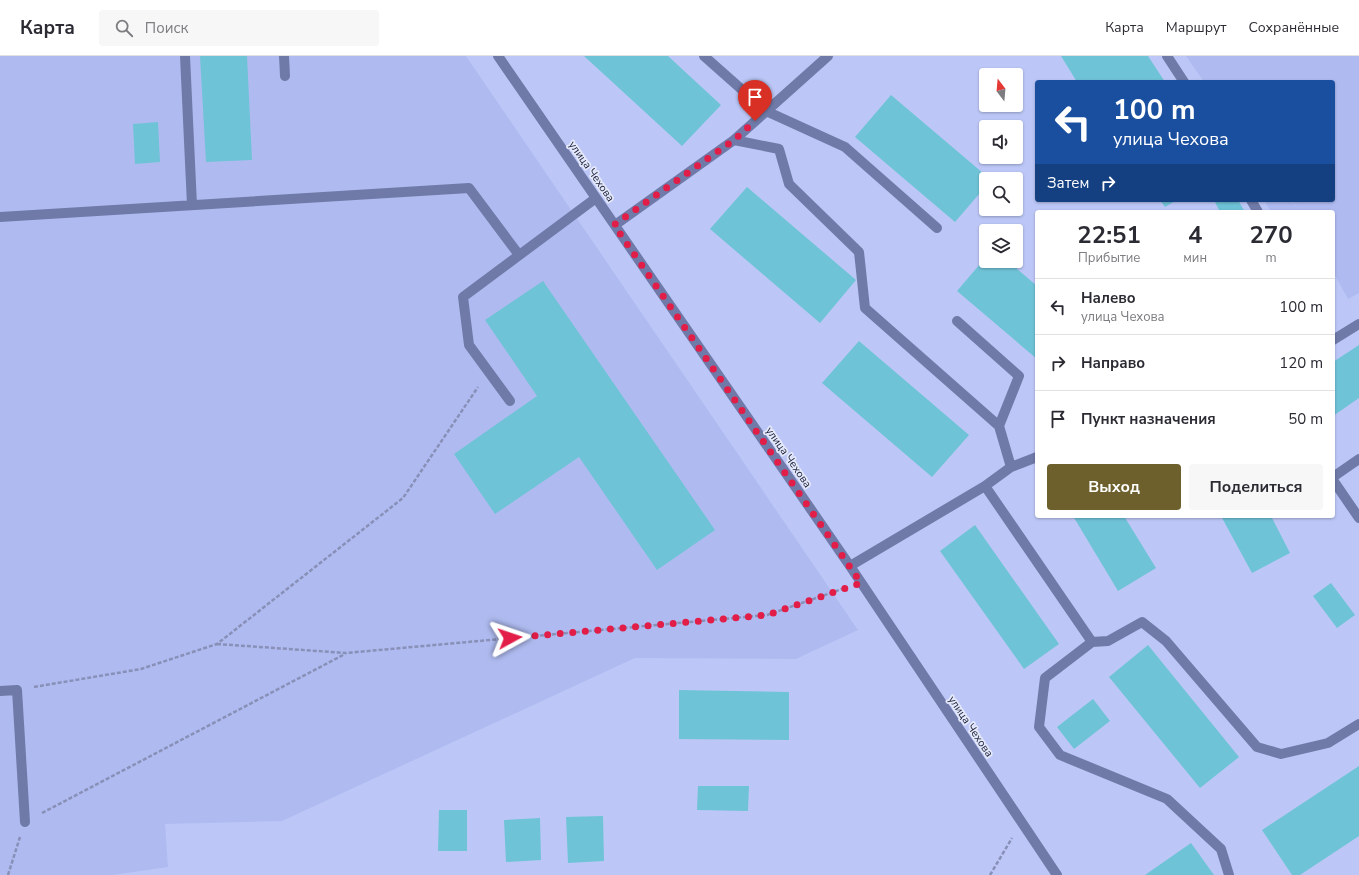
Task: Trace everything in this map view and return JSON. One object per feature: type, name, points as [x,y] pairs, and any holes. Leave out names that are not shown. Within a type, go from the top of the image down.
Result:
[{"type":"street","points":[[185,56],[192,205]]},
{"type":"street","points":[[284,56],[285,76]]},
{"type":"street","name":"улица Чехова","points":[[498,56],[850,566],[1057,875]]},
{"type":"street","points":[[704,56],[766,111],[845,147],[937,228]]},
{"type":"street","points":[[614,225],[734,140],[828,56]]},
{"type":"street","points":[[1167,56],[1183,80]]},
{"type":"street","points":[[734,140],[779,149],[788,184],[859,252],[865,308],[999,426],[1011,467]]},
{"type":"street","points":[[0,217],[469,188],[519,255]]},
{"type":"street","points":[[510,401],[469,346],[463,297],[596,198]]},
{"type":"street","points":[[957,321],[1019,376],[999,426]]},
{"type":"street","points":[[1335,339],[1359,324]]},
{"type":"street","points":[[850,566],[985,486],[1011,467],[1035,457]]},
{"type":"street","points":[[1335,476],[1359,459]]},
{"type":"street","points":[[1335,483],[1359,518]]},
{"type":"street","points":[[985,486],[1092,642]]},
{"type":"street","points":[[1229,875],[1221,849],[1167,798],[1060,755],[1039,727],[1045,678],[1092,642],[1108,642],[1142,622],[1166,641],[1257,746],[1281,754],[1328,743],[1359,724]]},
{"type":"street","points":[[0,691],[18,690],[25,822]]},
{"type":"path","points":[[18,690],[141,670],[217,644],[403,498],[471,399],[488,371]]},
{"type":"path","points":[[217,644],[346,653],[767,615],[861,583]]},
{"type":"path","points":[[8,875],[25,822],[346,653]]},
{"type":"path","points":[[990,875],[1022,823]]},
{"type":"shaded area","points":[[0,56],[466,56],[858,630],[796,659],[635,658],[282,821],[165,824],[168,867],[113,875],[0,875]]},
{"type":"shaded area","points":[[1186,56],[1359,56],[1359,293],[1348,299],[1335,276],[1335,210],[1270,210],[1265,202],[1292,202],[1297,209],[1293,202],[1335,202],[1335,80],[1203,80]]},
{"type":"building","points":[[200,56],[247,56],[252,160],[206,162]]},
{"type":"building","points":[[584,56],[668,56],[721,105],[682,146]]},
{"type":"building","points":[[1061,56],[1148,56],[1164,80],[1076,80]]},
{"type":"building","points":[[891,95],[982,172],[979,172],[979,194],[955,222],[855,137]]},
{"type":"building","points":[[158,122],[160,162],[135,164],[133,124]]},
{"type":"building","points":[[747,187],[856,280],[820,323],[710,229]]},
{"type":"building","points":[[1161,202],[1174,202],[1165,207]]},
{"type":"building","points":[[1215,202],[1239,202],[1244,210],[1219,210]]},
{"type":"building","points":[[979,265],[979,268],[1016,268],[1035,284],[1035,357],[957,291]]},
{"type":"building","points":[[543,281],[715,530],[657,570],[579,457],[495,514],[454,454],[537,396],[485,320]]},
{"type":"building","points":[[859,341],[969,435],[932,477],[822,383]]},
{"type":"building","points":[[1359,345],[1359,398],[1335,415],[1335,361]]},
{"type":"building","points":[[1074,518],[1125,518],[1156,568],[1118,591]]},
{"type":"building","points":[[1222,518],[1272,518],[1290,553],[1252,573]]},
{"type":"building","points":[[975,525],[1059,644],[1024,669],[940,551]]},
{"type":"building","points":[[1331,583],[1355,615],[1337,628],[1313,596]]},
{"type":"building","points":[[1148,645],[1239,757],[1200,788],[1109,677]]},
{"type":"building","points":[[679,690],[789,692],[789,740],[679,739]]},
{"type":"building","points":[[1093,699],[1110,721],[1074,749],[1057,727]]},
{"type":"building","points":[[1359,766],[1359,836],[1300,875],[1292,875],[1262,830]]},
{"type":"building","points":[[698,786],[749,786],[748,811],[697,810]]},
{"type":"building","points":[[439,810],[467,810],[467,851],[438,851]]},
{"type":"building","points":[[603,816],[604,861],[568,863],[566,817]]},
{"type":"building","points":[[540,818],[541,860],[506,862],[504,820]]},
{"type":"building","points":[[1191,843],[1214,875],[1145,875]]},
{"type":"route","points":[[510,638],[767,615],[861,583],[614,225],[734,140],[755,121]]}]
